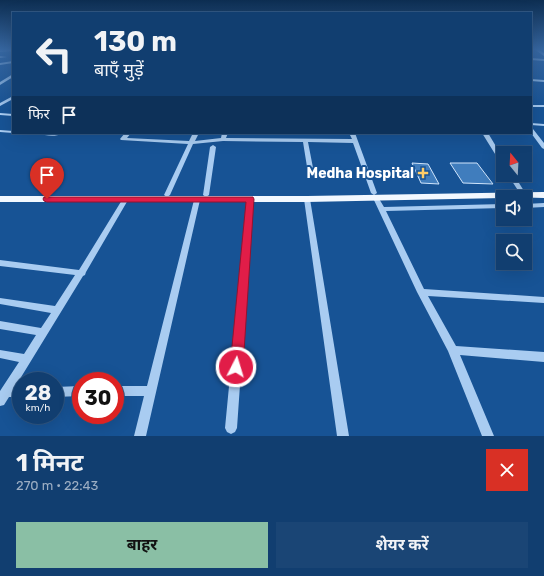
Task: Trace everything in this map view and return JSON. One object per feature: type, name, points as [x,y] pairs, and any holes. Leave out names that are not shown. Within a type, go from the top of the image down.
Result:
[{"type":"main road","points":[[0,194],[206,195],[250,199],[307,199],[496,192]]},
{"type":"main road","points":[[0,198],[197,200],[239,197],[541,194]]},
{"type":"street","points":[[532,75],[542,81]]},
{"type":"street","points":[[0,84],[12,77]]},
{"type":"street","points":[[532,80],[542,81]]},
{"type":"street","points":[[0,105],[12,98]]},
{"type":"street","points":[[532,106],[544,106]]},
{"type":"street","points":[[0,114],[12,115]]},
{"type":"street","points":[[532,124],[544,125]]},
{"type":"street","points":[[0,131],[12,132]]},
{"type":"street","points":[[532,131],[544,147]]},
{"type":"street","points":[[127,134],[123,139],[191,143],[224,136],[306,141],[354,141]]},
{"type":"street","points":[[167,195],[196,134]]},
{"type":"street","points":[[352,134],[375,196],[421,292],[453,350],[488,436]]},
{"type":"street","points":[[486,134],[496,151]]},
{"type":"street","points":[[306,141],[311,173]]},
{"type":"street","points":[[206,195],[213,148]]},
{"type":"street","points":[[532,206],[544,205],[541,194]]},
{"type":"street","points":[[231,428],[250,199]]},
{"type":"street","points":[[307,199],[343,436]]},
{"type":"street","points":[[3,397],[56,310],[82,273],[125,200]]},
{"type":"street","points":[[140,436],[197,200]]},
{"type":"street","points":[[381,209],[496,206]]},
{"type":"street","points":[[0,263],[82,273]]},
{"type":"street","points":[[421,292],[544,300]]},
{"type":"street","points":[[0,301],[56,310]]},
{"type":"street","points":[[0,325],[43,332]]},
{"type":"street","points":[[453,350],[544,357]]},
{"type":"street","points":[[0,354],[26,359]]},
{"type":"street","points":[[124,391],[151,391]]},
{"type":"building","points":[[412,163],[428,164],[439,184],[421,183]]},
{"type":"building","points":[[450,163],[477,163],[493,184],[463,183]]},
{"type":"place","name":"Medha Hospital","points":[[423,173]]},
{"type":"route","points":[[47,199],[250,199],[236,367]]}]
